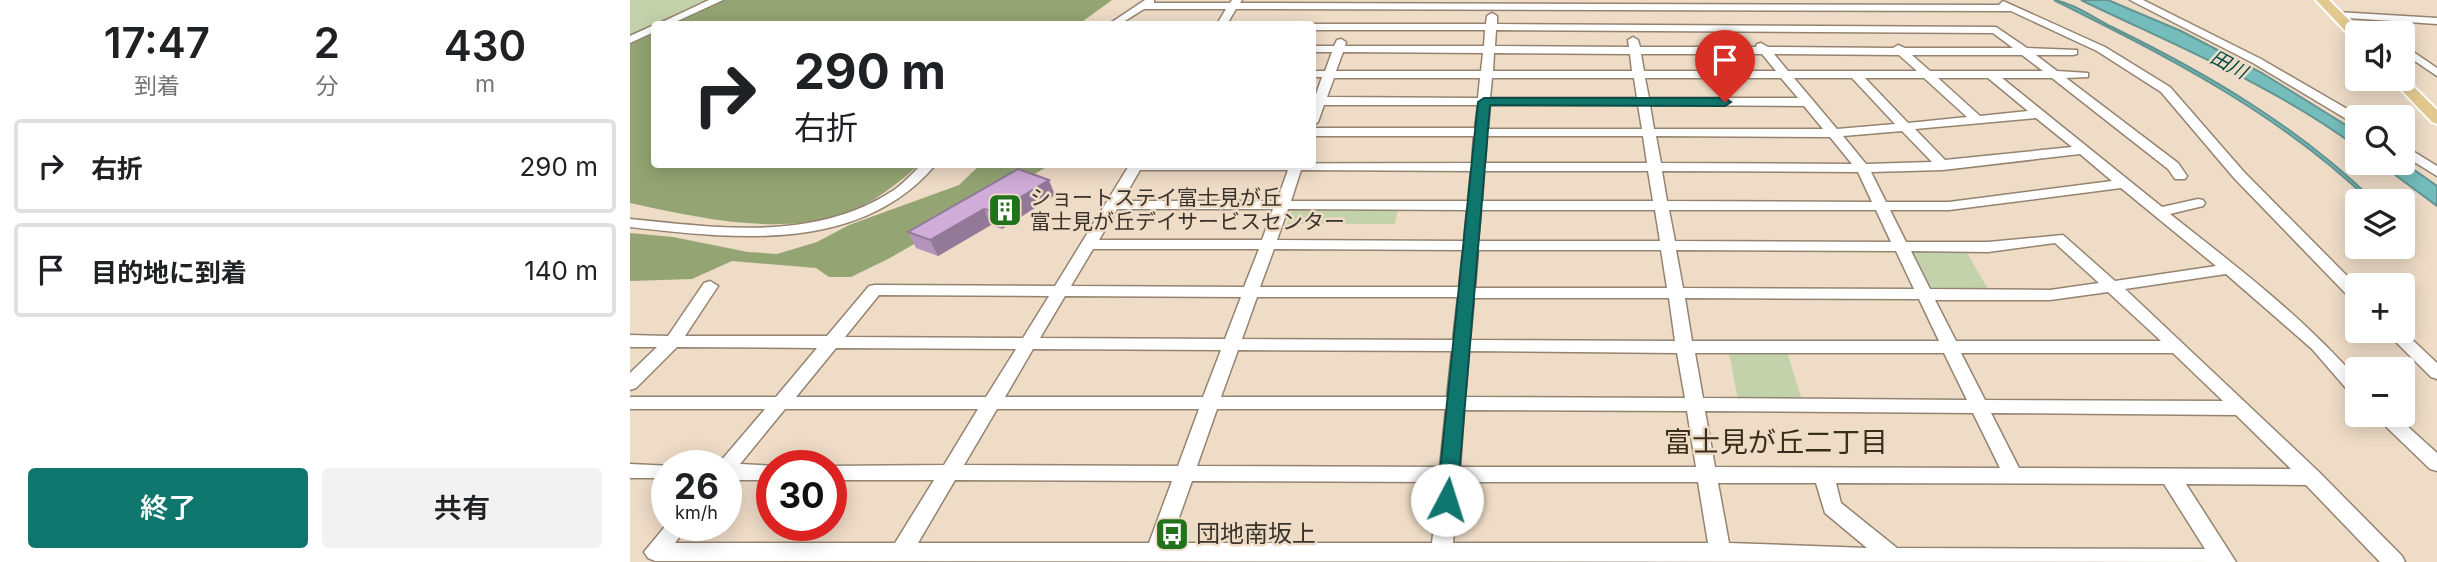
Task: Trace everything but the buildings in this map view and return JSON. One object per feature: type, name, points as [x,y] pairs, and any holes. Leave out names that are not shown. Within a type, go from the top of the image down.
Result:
[{"type":"main road","points":[[2322,0],[2345,23]]},
{"type":"main road","points":[[2410,91],[2437,119]]},
{"type":"street","points":[[670,21],[718,0]]},
{"type":"street","points":[[1995,0],[2082,40],[2146,76],[2170,93],[2245,182],[2345,283]]},
{"type":"street","points":[[2135,0],[2257,61],[2345,113]]},
{"type":"street","points":[[1119,21],[1147,3],[1746,3],[2012,8]]},
{"type":"street","points":[[1224,21],[1235,3]]},
{"type":"street","points":[[1355,3],[1330,74],[1316,102],[1807,102]]},
{"type":"street","points":[[1441,557],[1493,3]]},
{"type":"street","points":[[1626,3],[1721,557]]},
{"type":"street","points":[[1746,3],[1763,51],[1863,169],[2013,476]]},
{"type":"street","points":[[1867,4],[1900,51],[1976,119]]},
{"type":"street","points":[[2337,15],[2437,21]]},
{"type":"street","points":[[2368,17],[2372,21]]},
{"type":"street","points":[[1316,27],[1996,30],[2173,166],[2180,176]]},
{"type":"street","points":[[630,40],[651,30]]},
{"type":"street","points":[[1316,49],[2073,52]]},
{"type":"street","points":[[2415,57],[2437,73]]},
{"type":"street","points":[[1316,74],[2084,75]]},
{"type":"street","points":[[1855,75],[1942,166]]},
{"type":"street","points":[[1992,76],[2231,269],[2318,345],[2345,376]]},
{"type":"street","points":[[1316,132],[1833,133],[2039,114]]},
{"type":"street","points":[[1316,165],[1863,169],[1942,166],[2084,150]]},
{"type":"street","points":[[2415,156],[2435,169]]},
{"type":"street","points":[[630,223],[674,228],[788,232],[825,226],[867,213],[898,194],[926,168]]},
{"type":"street","points":[[898,557],[1135,168]]},
{"type":"street","points":[[1154,557],[1296,168]]},
{"type":"street","points":[[1112,205],[1950,206],[2125,183]]},
{"type":"street","points":[[2160,212],[2197,203]]},
{"type":"street","points":[[1088,244],[1901,248],[1988,247],[2058,238],[2113,286],[2312,477],[2394,562]]},
{"type":"street","points":[[742,450],[875,290],[2050,295],[2231,269]]},
{"type":"street","points":[[630,384],[673,341],[710,286]]},
{"type":"street","points":[[630,341],[2176,347]]},
{"type":"street","points":[[2406,343],[2437,373]]},
{"type":"street","points":[[630,403],[1456,403],[2239,408]]},
{"type":"street","points":[[2396,427],[2437,464]]},
{"type":"street","points":[[630,471],[651,471]]},
{"type":"street","points":[[847,472],[2312,477]]},
{"type":"street","points":[[1824,476],[1832,507],[1887,558]]},
{"type":"street","points":[[2171,478],[2223,560]]},
{"type":"street","points":[[664,541],[655,552],[898,557],[2223,560]]},
{"type":"green space","points":[[630,0],[708,0],[660,21],[651,21],[651,25],[630,34]]},
{"type":"green space","points":[[708,0],[1112,0],[1083,21],[660,21]]},
{"type":"green space","points":[[651,25],[651,168],[915,168],[881,195],[860,207],[838,216],[813,221],[787,224],[734,222],[630,203],[630,34]]},
{"type":"green space","points":[[977,168],[1045,168],[890,258],[851,277],[829,277],[816,268],[732,261],[692,279],[630,281],[630,233],[673,237],[748,252],[777,254],[817,242],[849,225],[959,185]]},
{"type":"green space","points":[[1398,208],[1395,224],[1287,224],[1291,210]]},
{"type":"green space","points":[[1912,251],[1966,251],[1988,289],[1932,289]]},
{"type":"green space","points":[[1787,352],[1802,400],[1738,400],[1729,353]]},
{"type":"water","points":[[2054,0],[2076,7],[2216,83],[2315,149],[2361,189],[2357,189],[2335,169],[2260,113],[2138,43]]},
{"type":"water","name":"田川","points":[[2081,0],[2108,0],[2181,31],[2262,73],[2345,125],[2345,139],[2292,104]]},
{"type":"water","points":[[2415,170],[2437,186],[2437,206],[2415,189],[2395,175],[2415,175]]},
{"type":"place","name":"ショートステイ富士見が丘 富士見が丘デイサービスセンター","points":[[1005,210]]},
{"type":"place","name":"団地南坂上","points":[[1172,534]]},
{"type":"district","name":"富士見が丘二丁目","points":[[1776,442]]},
{"type":"route","points":[[1447,500],[1484,102],[1725,102]]}]
